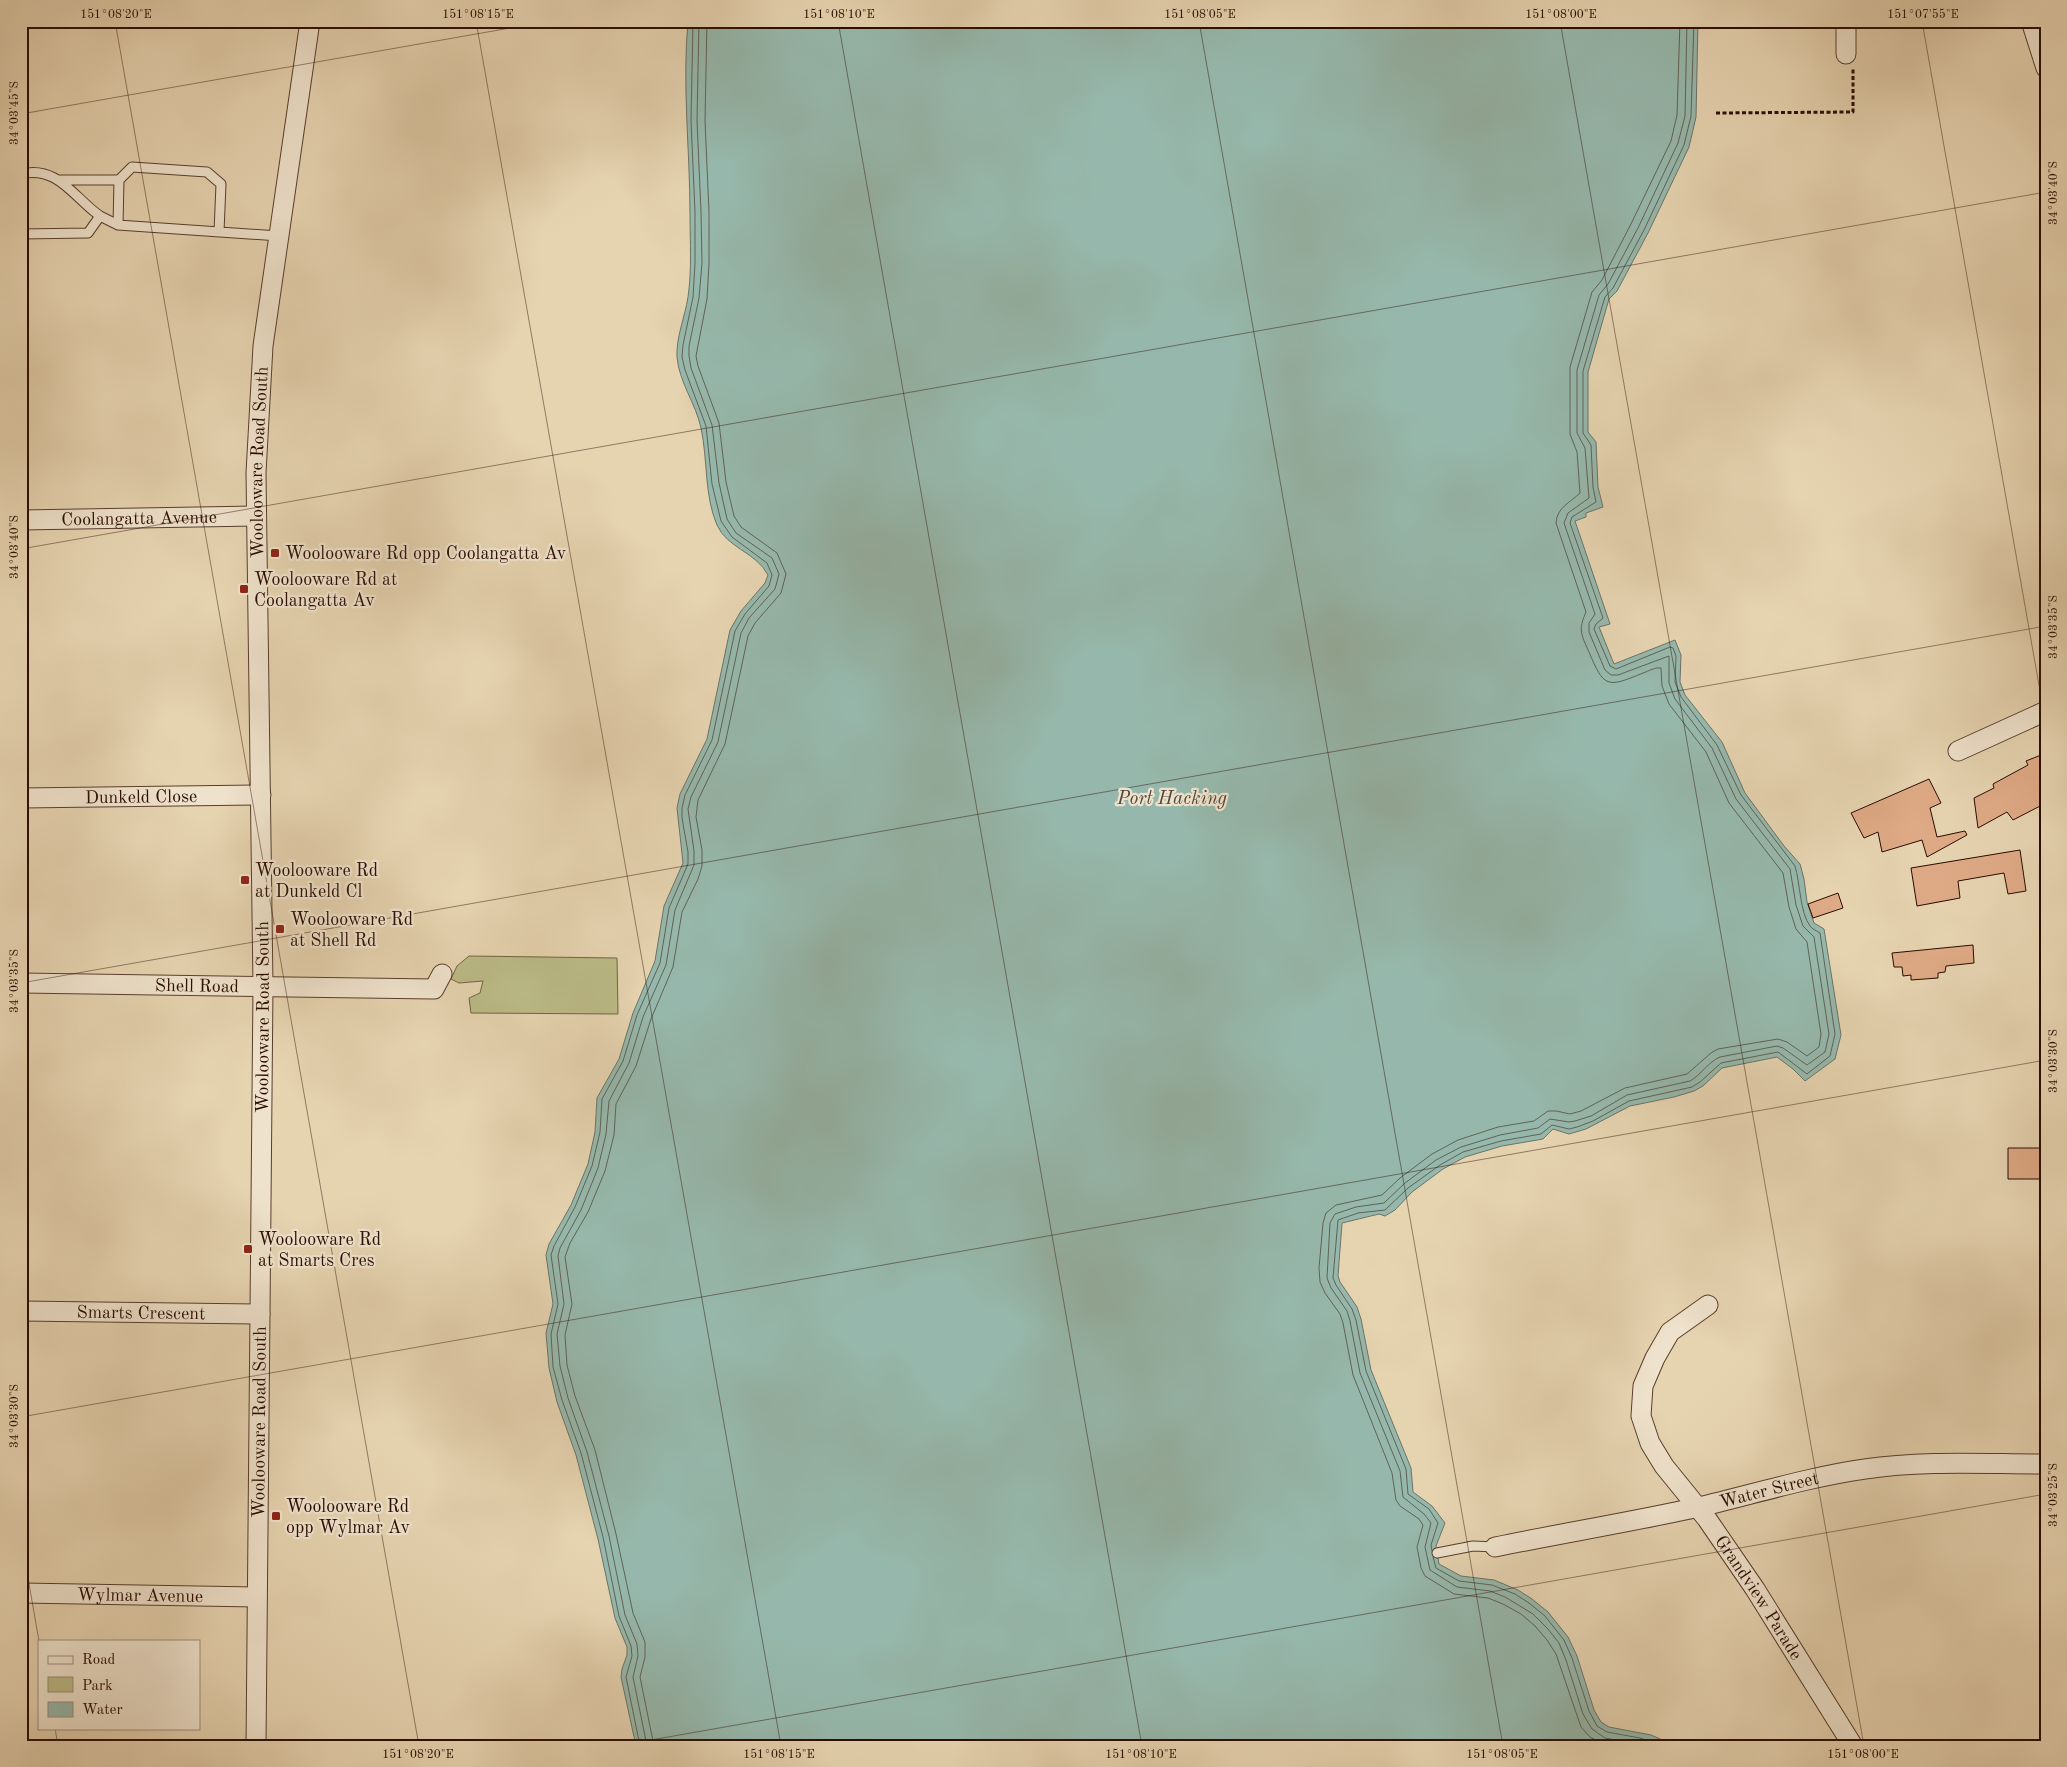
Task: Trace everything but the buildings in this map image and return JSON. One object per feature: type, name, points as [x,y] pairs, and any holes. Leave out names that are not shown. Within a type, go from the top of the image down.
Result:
[{"type":"street","name":"Woolooware Road South","points":[[256,1746],[263,986],[256,516],[258,427],[263,346],[310,21]]},
{"type":"street","points":[[1846,21],[1846,54]]},
{"type":"street","points":[[2031,21],[2046,68]]},
{"type":"street","name":"Coolangatta Avenue","points":[[21,520],[256,516]]},
{"type":"street","points":[[1958,751],[2046,711]]},
{"type":"street","name":"Dunkeld Close","points":[[21,798],[261,795]]},
{"type":"street","name":"Shell Road","points":[[21,983],[437,989]]},
{"type":"street","name":"Grandview Parade","points":[[1708,1305],[1670,1332],[1655,1358],[1643,1386],[1642,1416],[1650,1443],[1664,1466],[1698,1507],[1755,1589],[1853,1746]]},
{"type":"street","name":"Smarts Crescent","points":[[21,1311],[260,1314]]},
{"type":"street","name":"Water Street","points":[[1495,1547],[1698,1507],[1865,1469],[1917,1465],[2046,1464]]},
{"type":"street","name":"Wylmar Avenue","points":[[21,1593],[258,1597]]},
{"type":"lane","points":[[118,225],[119,180],[132,167],[208,172],[221,184],[219,232]]},
{"type":"lane","points":[[21,174],[29,172],[44,173],[59,180],[100,216],[118,225],[279,236]]},
{"type":"lane","points":[[59,180],[119,180]]},
{"type":"lane","points":[[21,234],[88,233],[100,216]]},
{"type":"lane","points":[[1437,1553],[1473,1546],[1495,1547]]},
{"type":"path","points":[[1716,113],[1853,112],[1852,59],[1846,54]]},
{"type":"green space","points":[[469,956],[617,958],[618,1014],[471,1013],[469,998],[480,993],[483,981],[459,983],[451,979],[457,966]]},
{"type":"water","name":"Port Hacking","points":[[688,21],[1698,21],[1696,117],[1689,147],[1648,233],[1617,291],[1609,299],[1588,372],[1588,432],[1596,442],[1598,487],[1603,507],[1586,513],[1586,517],[1575,521],[1610,624],[1599,627],[1614,664],[1675,640],[1681,655],[1680,682],[1685,695],[1722,742],[1745,793],[1784,846],[1800,864],[1807,902],[1814,923],[1824,929],[1841,1035],[1835,1059],[1805,1081],[1777,1057],[1722,1068],[1703,1086],[1694,1091],[1630,1106],[1586,1129],[1569,1134],[1553,1129],[1543,1139],[1502,1146],[1465,1157],[1443,1169],[1412,1192],[1395,1210],[1385,1216],[1379,1214],[1342,1223],[1338,1276],[1357,1307],[1371,1370],[1411,1468],[1413,1492],[1432,1506],[1445,1523],[1436,1546],[1439,1564],[1461,1576],[1494,1580],[1518,1590],[1532,1599],[1548,1612],[1568,1637],[1577,1656],[1594,1710],[1601,1722],[1609,1727],[1651,1735],[1676,1746],[636,1746],[621,1677],[627,1655],[627,1647],[615,1618],[598,1539],[576,1455],[557,1402],[549,1368],[546,1333],[553,1304],[546,1255],[549,1244],[571,1205],[588,1164],[595,1132],[597,1098],[619,1059],[633,1013],[655,961],[664,906],[683,863],[677,808],[680,794],[707,739],[730,630],[741,611],[765,583],[768,575],[763,567],[734,545],[717,525],[710,502],[699,419],[678,366],[677,350],[688,297],[690,266],[690,190],[686,94]]},
{"type":"place","name":"Woolooware Rd opp Coolangatta Av","points":[[275,553]]},
{"type":"place","name":"Woolooware Rd at Coolangatta Av","points":[[244,589]]},
{"type":"place","name":"Woolooware Rd at Dunkeld Cl","points":[[245,880]]},
{"type":"place","name":"Woolooware Rd at Shell Rd","points":[[280,929]]},
{"type":"place","name":"Woolooware Rd at Smarts Cres","points":[[248,1249]]},
{"type":"place","name":"Woolooware Rd opp Wylmar Av","points":[[276,1516]]}]
